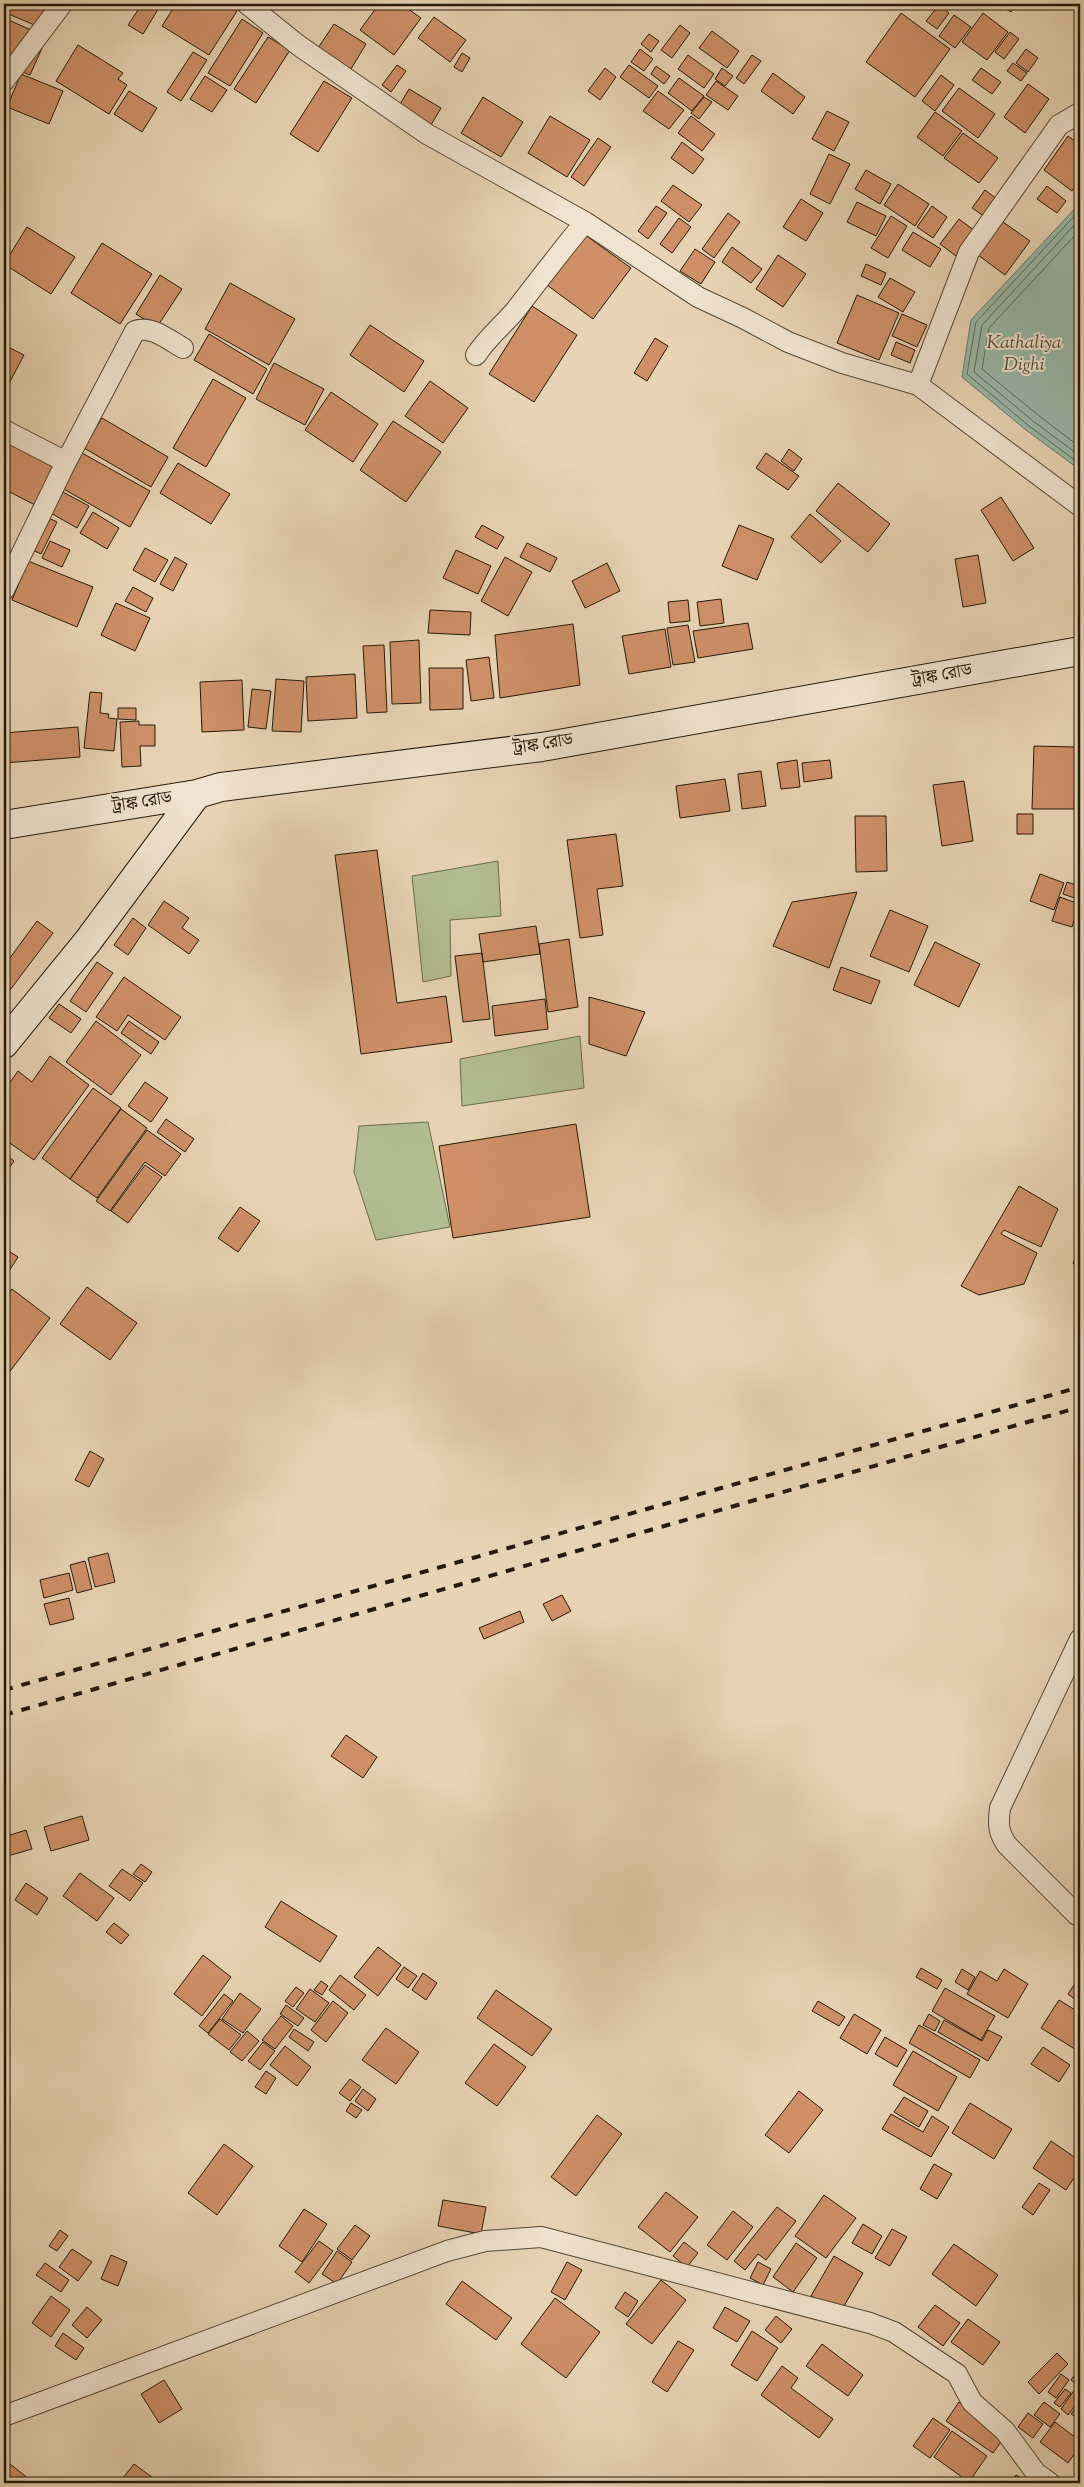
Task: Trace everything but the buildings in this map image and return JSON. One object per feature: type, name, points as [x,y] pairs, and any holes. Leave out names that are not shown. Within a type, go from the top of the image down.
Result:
[{"type":"main road","name":"ট্রাঙ্ক রোড","points":[[4,825],[197,794],[221,788],[542,746],[1080,651]]},
{"type":"main road","points":[[4,1044],[88,941],[197,794]]},
{"type":"street","points":[[4,81],[62,4]]},
{"type":"street","points":[[247,4],[298,45],[427,134],[585,222],[698,297],[788,342],[842,364],[918,385],[1080,506]]},
{"type":"street","points":[[918,385],[969,252],[1059,125],[1080,113]]},
{"type":"street","points":[[476,354],[483,343],[515,311],[585,222]]},
{"type":"street","points":[[4,590],[66,462],[135,331],[141,329],[154,331],[184,348]]},
{"type":"street","points":[[4,430],[66,462]]},
{"type":"street","points":[[1077,1915],[1007,1845],[1000,1835],[997,1824],[1000,1808],[1080,1639]]},
{"type":"street","points":[[4,2416],[447,2251],[486,2241],[541,2237],[852,2318],[894,2332],[958,2374],[972,2402],[1005,2431],[1036,2473],[1050,2483]]},
{"type":"shaded area","points":[[498,861],[501,916],[450,920],[451,976],[423,982],[412,876]]},
{"type":"shaded area","points":[[580,1036],[584,1088],[462,1106],[460,1059]]},
{"type":"shaded area","points":[[428,1122],[450,1227],[376,1240],[354,1172],[359,1126]]},
{"type":"water","name":"Kathaliya Dighi","points":[[1080,203],[1080,470],[1026,430],[962,377],[971,320]]},
{"type":"railway","points":[[4,1690],[1080,1387]]},
{"type":"railway","points":[[4,1715],[1080,1407]]}]
